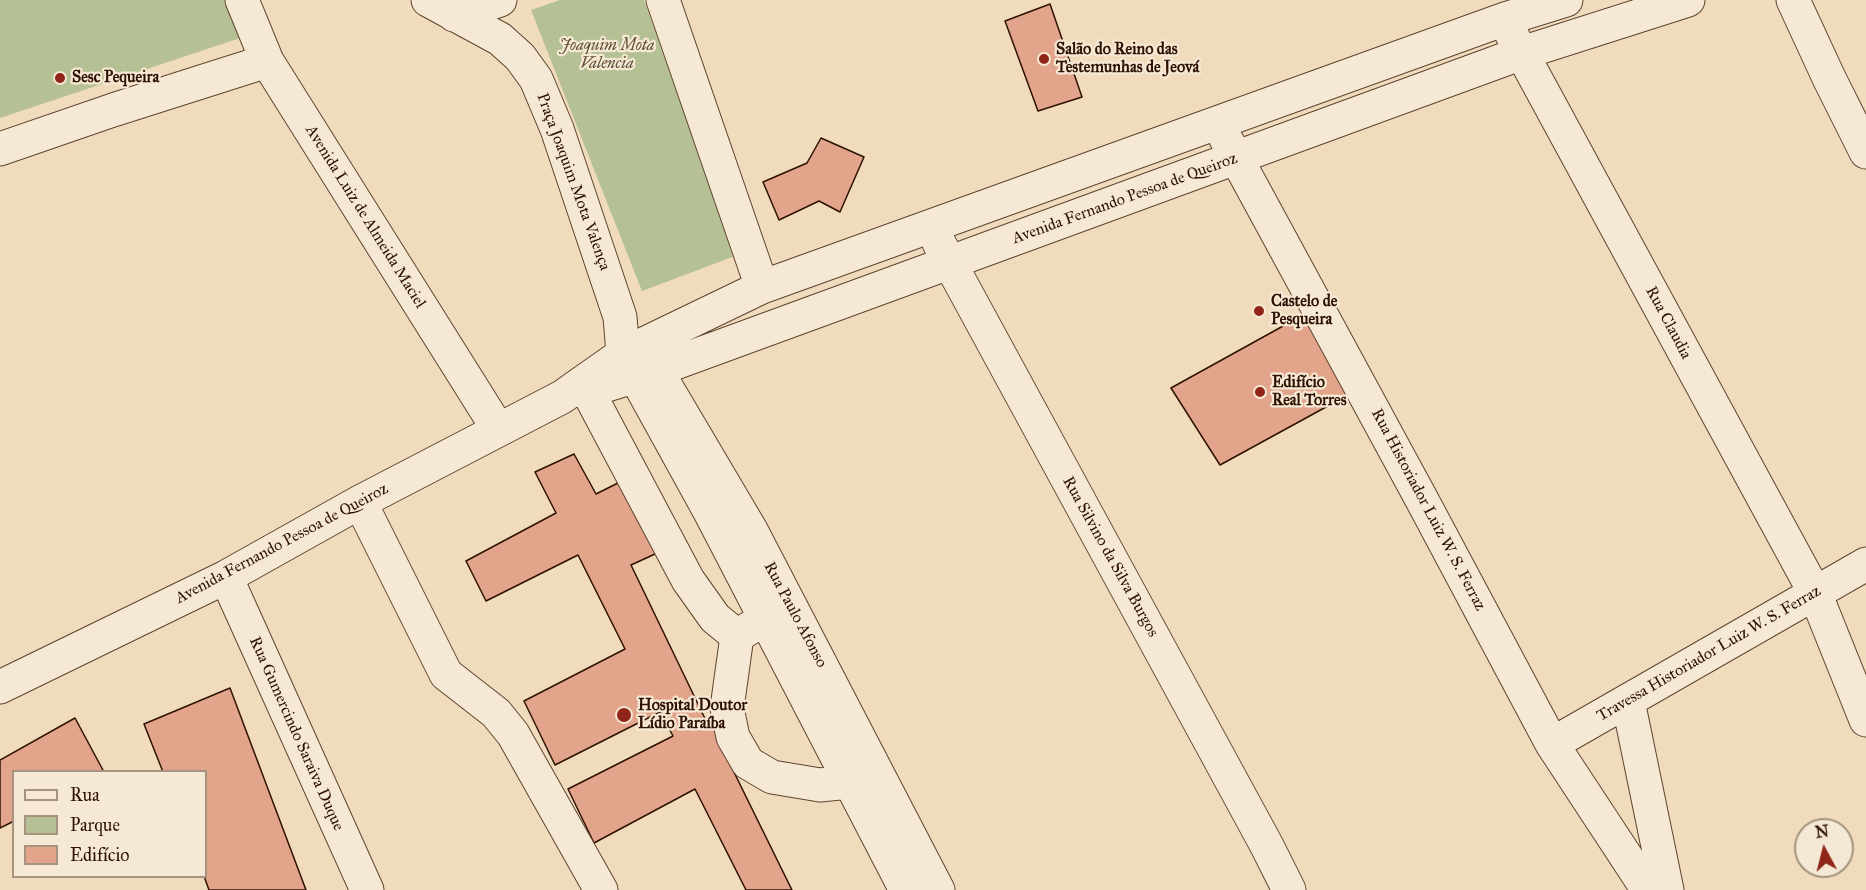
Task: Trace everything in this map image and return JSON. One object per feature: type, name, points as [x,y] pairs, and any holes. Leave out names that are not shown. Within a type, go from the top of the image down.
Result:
[{"type":"street","name":"Avenida Luiz de Almeida Maciel","points":[[242,0],[267,60],[498,429]]},
{"type":"street","points":[[441,8],[500,0]]},
{"type":"street","points":[[663,0],[762,286]]},
{"type":"street","name":"Avenida Fernando Pessoa de Queiroz","points":[[639,362],[762,286],[1566,0]]},
{"type":"street","name":"Avenida Fernando Pessoa de Queiroz","points":[[0,687],[226,577],[360,502],[498,429],[639,362],[950,263],[1522,53],[1688,0]]},
{"type":"street","points":[[1793,0],[1866,152]]},
{"type":"street","name":"Praça Joaquim Mota Valença","points":[[441,8],[500,39],[520,57],[536,79],[557,129],[620,317],[639,362]]},
{"type":"street","name":"Rua Claudia","points":[[1505,20],[1815,593],[1866,720]]},
{"type":"street","points":[[0,149],[267,60]]},
{"type":"street","name":"Rua Historiador Luiz W. S. Ferraz","points":[[1218,124],[1417,489],[1552,744],[1648,890]]},
{"type":"street","name":"Rua Silvino da Silva Burgos","points":[[929,226],[1268,846],[1289,890]]},
{"type":"street","name":"Rua Paulo Afonso","points":[[639,362],[752,532],[764,621],[849,782],[889,826],[938,890]]},
{"type":"street","points":[[578,390],[688,580],[714,618],[764,621],[728,708],[733,737],[748,763],[772,777],[820,785],[849,782]]},
{"type":"street","points":[[360,502],[446,674],[496,713],[513,734],[600,890]]},
{"type":"street","name":"Travessa Historiador Luiz W. S. Ferraz","points":[[1552,744],[1866,564]]},
{"type":"street","name":"Rua Gumercindo Saraiva Duque","points":[[226,577],[367,890]]},
{"type":"street","name":"Rua Paulo Afonso","points":[[764,621],[889,826],[906,890]]},
{"type":"street","points":[[1628,701],[1667,890]]},
{"type":"green space","name":"Sesc Pequeira","points":[[0,0],[226,0],[240,38],[0,118]]},
{"type":"green space","name":"Joaquim Mota Valencia","points":[[560,0],[644,0],[735,256],[642,291],[531,10]]},
{"type":"building","name":"Salão do Reino das Testemunhas de Jeová","points":[[1050,4],[1082,97],[1038,111],[1005,21]]},
{"type":"building","points":[[821,138],[864,157],[840,212],[819,201],[779,220],[763,182],[807,163]]},
{"type":"building","name":"Edifício Real Torres","points":[[1303,315],[1348,395],[1220,465],[1171,388]]},
{"type":"building","name":"Hospital Doutor Lídio Paraíba","points":[[574,454],[596,494],[628,478],[666,549],[631,565],[710,729],[723,725],[727,758],[792,890],[746,890],[695,789],[594,843],[568,789],[673,736],[660,712],[555,765],[524,701],[625,649],[578,555],[486,601],[466,561],[556,513],[535,472]]},
{"type":"building","points":[[230,688],[306,890],[209,890],[205,878],[207,878],[207,770],[162,770],[144,724]]},
{"type":"building","points":[[75,718],[103,770],[12,770],[12,822],[0,828],[0,760]]},
{"type":"place","name":"Salão do Reino das Testemunhas de Jeová","points":[[1044,59]]},
{"type":"place","name":"Sesc Pequeira","points":[[60,78]]},
{"type":"place","name":"Castelo de Pesqueira","points":[[1259,311]]},
{"type":"place","name":"Edifício Real Torres","points":[[1260,392]]},
{"type":"place","name":"Hospital Doutor Lídio Paraíba","points":[[624,715]]}]
